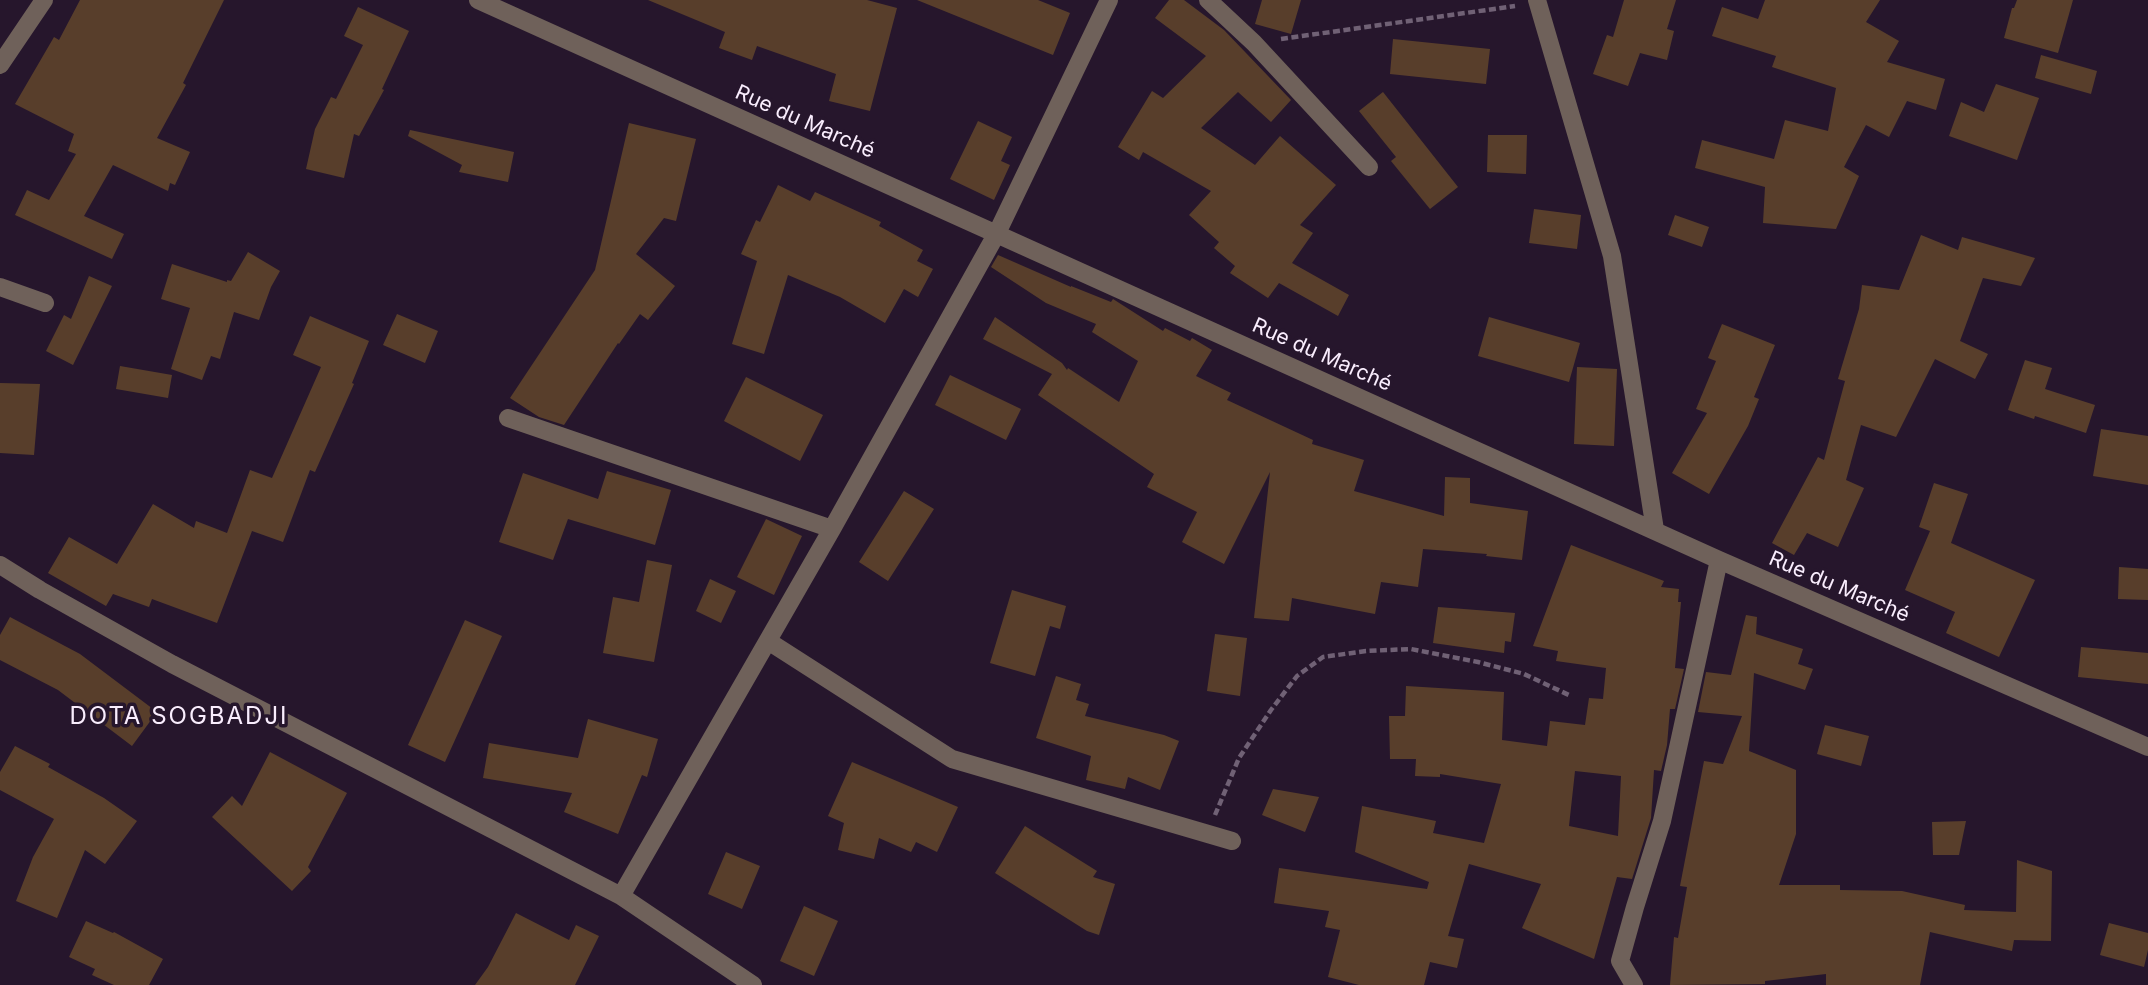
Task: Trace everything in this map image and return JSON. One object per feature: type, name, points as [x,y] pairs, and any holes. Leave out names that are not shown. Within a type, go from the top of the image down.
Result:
[{"type":"street","points":[[0,65],[44,0]]},
{"type":"street","name":"Rue du Marché","points":[[478,0],[1719,560],[2148,747]]},
{"type":"street","points":[[621,896],[832,529],[997,233],[1109,0]]},
{"type":"street","points":[[1208,0],[1254,43],[1369,167]]},
{"type":"street","points":[[1537,1],[1612,256],[1655,530]]},
{"type":"street","points":[[0,287],[45,303]]},
{"type":"street","points":[[508,418],[832,529]]},
{"type":"street","points":[[1634,985],[1620,961],[1662,821],[1719,560]]},
{"type":"street","points":[[0,565],[172,664],[621,896],[745,983]]},
{"type":"street","points":[[768,640],[952,759],[1232,841]]},
{"type":"path","points":[[1254,43],[1537,1]]},
{"type":"path","points":[[1207,834],[1239,758],[1270,710],[1297,676],[1323,657],[1411,649],[1524,674],[1571,696]]},
{"type":"building","points":[[80,0],[224,0],[183,83],[186,85],[157,138],[190,152],[175,185],[170,183],[168,191],[113,165],[84,216],[124,234],[112,259],[15,215],[27,190],[49,200],[76,154],[68,151],[74,134],[15,104],[54,37],[59,40]]},
{"type":"building","points":[[648,0],[867,0],[897,8],[870,111],[829,101],[836,74],[757,46],[752,60],[719,48],[725,32]]},
{"type":"building","points":[[917,0],[1038,0],[1070,13],[1053,55]]},
{"type":"building","points":[[1169,0],[1184,0],[1224,30],[1291,100],[1271,122],[1238,92],[1201,128],[1255,165],[1280,136],[1336,185],[1300,225],[1313,233],[1292,263],[1349,295],[1338,316],[1279,283],[1268,298],[1230,273],[1235,266],[1214,248],[1219,242],[1189,215],[1211,191],[1143,152],[1139,160],[1118,147],[1152,91],[1163,98],[1206,56],[1155,18]]},
{"type":"building","points":[[1262,0],[1301,0],[1291,34],[1255,24]]},
{"type":"building","points":[[1624,0],[1676,0],[1667,29],[1674,31],[1667,60],[1640,53],[1628,86],[1593,74],[1607,35],[1613,37]]},
{"type":"building","points":[[1765,0],[1880,0],[1866,22],[1899,41],[1887,62],[1945,79],[1936,110],[1907,101],[1889,137],[1866,125],[1844,167],[1859,176],[1836,229],[1763,223],[1765,187],[1695,168],[1702,140],[1774,159],[1785,120],[1828,131],[1836,88],[1772,67],[1776,56],[1712,36],[1722,7],[1758,19]]},
{"type":"building","points":[[2017,0],[2073,0],[2058,53],[2004,38],[2012,8]]},
{"type":"building","points":[[358,7],[409,31],[382,89],[384,90],[359,136],[354,134],[344,178],[306,169],[315,129],[331,97],[336,99],[363,45],[344,36]]},
{"type":"building","points":[[1393,39],[1490,49],[1486,84],[1390,74]]},
{"type":"building","points":[[2041,55],[2097,71],[2091,94],[2035,78]]},
{"type":"building","points":[[1996,84],[2039,98],[2017,160],[1949,136],[1961,102],[1984,112]]},
{"type":"building","points":[[1383,92],[1458,187],[1430,209],[1391,161],[1396,157],[1359,111]]},
{"type":"building","points":[[978,121],[1012,137],[1001,161],[1010,165],[994,200],[950,179]]},
{"type":"building","points":[[629,123],[696,139],[676,221],[664,218],[636,254],[675,286],[648,320],[640,314],[564,425],[539,417],[510,398],[595,270]]},
{"type":"building","points":[[410,130],[514,152],[508,182],[459,172],[462,165],[408,136]]},
{"type":"building","points":[[1488,135],[1527,135],[1526,174],[1487,172]]},
{"type":"building","points":[[778,185],[810,201],[815,192],[881,222],[879,226],[923,250],[917,261],[933,269],[918,297],[904,289],[885,323],[840,297],[788,275],[764,354],[732,344],[757,261],[741,254],[756,220],[760,222]]},
{"type":"building","points":[[1534,209],[1581,215],[1577,249],[1529,243]]},
{"type":"building","points":[[1675,215],[1709,227],[1702,247],[1668,235]]},
{"type":"building","points":[[1921,235],[1958,250],[1962,237],[2035,258],[2021,286],[1983,278],[1960,341],[1988,354],[1975,379],[1935,359],[1896,437],[1861,425],[1846,480],[1864,488],[1838,547],[1807,533],[1794,555],[1772,543],[1818,457],[1824,460],[1845,381],[1838,379],[1859,309],[1862,285],[1899,290]]},
{"type":"building","points":[[248,252],[280,271],[259,320],[234,312],[220,359],[211,356],[202,380],[171,369],[190,308],[161,299],[172,264],[227,282],[231,281]]},
{"type":"building","points":[[998,255],[1071,287],[1111,302],[1113,299],[1163,331],[1165,328],[1190,341],[1192,338],[1212,350],[1196,376],[1231,393],[1227,400],[1313,440],[1312,444],[1364,460],[1354,491],[1444,516],[1445,477],[1470,478],[1470,503],[1528,511],[1522,560],[1423,549],[1418,587],[1381,582],[1375,614],[1292,598],[1289,621],[1254,618],[1270,472],[1224,564],[1182,542],[1197,512],[1147,487],[1154,474],[1038,395],[1052,374],[983,339],[995,317],[1062,363],[1067,370],[1068,368],[1119,402],[1138,361],[1092,332],[1096,324],[1046,303],[991,267]]},
{"type":"building","points":[[89,276],[112,286],[73,365],[46,351],[64,315],[71,319]]},
{"type":"building","points":[[397,314],[438,331],[425,363],[383,345]]},
{"type":"building","points":[[310,316],[369,341],[352,383],[354,384],[315,472],[310,470],[283,542],[252,531],[217,623],[152,599],[149,607],[113,594],[106,606],[48,573],[69,537],[117,564],[153,504],[194,528],[196,521],[227,533],[250,470],[272,478],[321,367],[293,355]]},
{"type":"building","points":[[1489,317],[1580,343],[1569,382],[1478,356]]},
{"type":"building","points":[[1722,324],[1775,345],[1754,397],[1759,399],[1748,426],[1709,494],[1672,473],[1707,413],[1696,409],[1716,361],[1708,358]]},
{"type":"building","points":[[2025,360],[2052,368],[2045,389],[2095,405],[2086,433],[2008,410]]},
{"type":"building","points":[[120,366],[172,375],[168,398],[116,389]]},
{"type":"building","points":[[1577,367],[1617,369],[1614,446],[1574,444]]},
{"type":"building","points":[[950,375],[1021,409],[1006,440],[935,405]]},
{"type":"building","points":[[746,377],[823,415],[800,461],[724,421]]},
{"type":"building","points":[[0,383],[40,384],[34,455],[0,453]]},
{"type":"building","points":[[2101,429],[2148,436],[2148,485],[2093,476]]},
{"type":"building","points":[[607,471],[671,490],[655,545],[568,519],[553,560],[499,542],[523,473],[598,499]]},
{"type":"building","points":[[1934,483],[1968,494],[1951,543],[2035,580],[1999,657],[1946,633],[1955,612],[1905,590],[1930,531],[1919,527]]},
{"type":"building","points":[[904,491],[934,509],[888,581],[859,562]]},
{"type":"building","points":[[766,519],[802,536],[774,595],[737,577]]},
{"type":"building","points":[[1571,545],[1664,581],[1661,587],[1679,589],[1678,602],[1681,602],[1675,668],[1684,669],[1675,709],[1670,709],[1667,745],[1661,771],[1654,770],[1651,818],[1632,879],[1617,877],[1594,959],[1522,928],[1541,884],[1469,864],[1448,936],[1464,939],[1457,968],[1430,962],[1424,985],[1359,985],[1328,977],[1340,930],[1325,927],[1329,911],[1274,903],[1279,868],[1427,889],[1429,882],[1355,852],[1362,806],[1436,821],[1433,833],[1484,843],[1501,784],[1440,774],[1440,777],[1415,776],[1416,759],[1390,759],[1389,716],[1405,716],[1406,686],[1504,692],[1502,740],[1547,746],[1550,721],[1585,725],[1589,698],[1603,699],[1606,668],[1556,661],[1558,651],[1533,646]],"holes":[[[1575,771],[1621,776],[1618,836],[1569,826]]]},
{"type":"building","points":[[647,560],[672,565],[654,662],[603,653],[613,597],[639,602]]},
{"type":"building","points":[[2119,567],[2148,569],[2148,600],[2118,599]]},
{"type":"building","points":[[710,579],[736,591],[721,623],[696,611]]},
{"type":"building","points":[[1012,590],[1066,606],[1060,629],[1050,626],[1035,676],[990,663]]},
{"type":"building","points":[[1438,607],[1515,613],[1511,642],[1505,641],[1504,653],[1433,643]]},
{"type":"building","points":[[1746,615],[1757,617],[1756,634],[1803,649],[1798,664],[1813,669],[1805,690],[1754,673],[1749,751],[1796,770],[1796,834],[1779,885],[1840,885],[1840,890],[1902,891],[1965,905],[1964,910],[2016,912],[2017,860],[2052,871],[2051,941],[2014,940],[2012,951],[1930,932],[1920,985],[1826,985],[1826,974],[1765,981],[1765,984],[1670,985],[1674,937],[1678,938],[1687,887],[1680,886],[1704,761],[1723,764],[1742,716],[1698,712],[1706,672],[1731,675]]},
{"type":"building","points":[[10,617],[80,654],[157,712],[132,746],[58,690],[0,660],[0,635]]},
{"type":"building","points":[[465,620],[502,636],[445,762],[408,745]]},
{"type":"building","points":[[1215,634],[1247,638],[1240,696],[1207,691]]},
{"type":"building","points":[[2081,647],[2148,653],[2148,684],[2078,677]]},
{"type":"building","points":[[1056,676],[1081,684],[1076,700],[1089,704],[1085,716],[1179,741],[1160,790],[1128,777],[1125,789],[1086,780],[1091,756],[1036,738]]},
{"type":"building","points":[[588,719],[658,739],[647,777],[642,775],[618,834],[564,812],[572,793],[483,778],[489,743],[578,758]]},
{"type":"building","points":[[1825,725],[1869,736],[1861,766],[1817,754]]},
{"type":"building","points":[[15,746],[50,764],[48,767],[104,798],[137,821],[105,864],[85,850],[57,918],[16,901],[33,857],[54,819],[0,790],[0,772]]},
{"type":"building","points":[[270,752],[347,793],[308,867],[311,871],[292,891],[212,817],[232,796],[242,806]]},
{"type":"building","points":[[852,762],[958,807],[937,852],[916,842],[911,852],[879,838],[874,859],[838,850],[844,823],[828,816]]},
{"type":"building","points":[[1273,789],[1319,797],[1305,832],[1262,815]]},
{"type":"building","points":[[1966,821],[1959,855],[1933,855],[1932,822]]},
{"type":"building","points":[[1025,826],[1097,871],[1093,877],[1115,884],[1099,935],[1087,931],[995,873]]},
{"type":"building","points":[[726,852],[760,866],[742,909],[708,894]]},
{"type":"building","points":[[804,906],[838,921],[814,976],[780,961]]},
{"type":"building","points":[[516,913],[569,940],[576,925],[599,936],[575,985],[475,985],[488,967]]},
{"type":"building","points":[[86,921],[114,932],[163,959],[149,985],[114,985],[92,975],[95,969],[69,957]]},
{"type":"building","points":[[2109,923],[2148,933],[2144,967],[2100,955]]},
{"type":"district","name":"DOTA SOGBADJI","points":[[179,717]]}]
